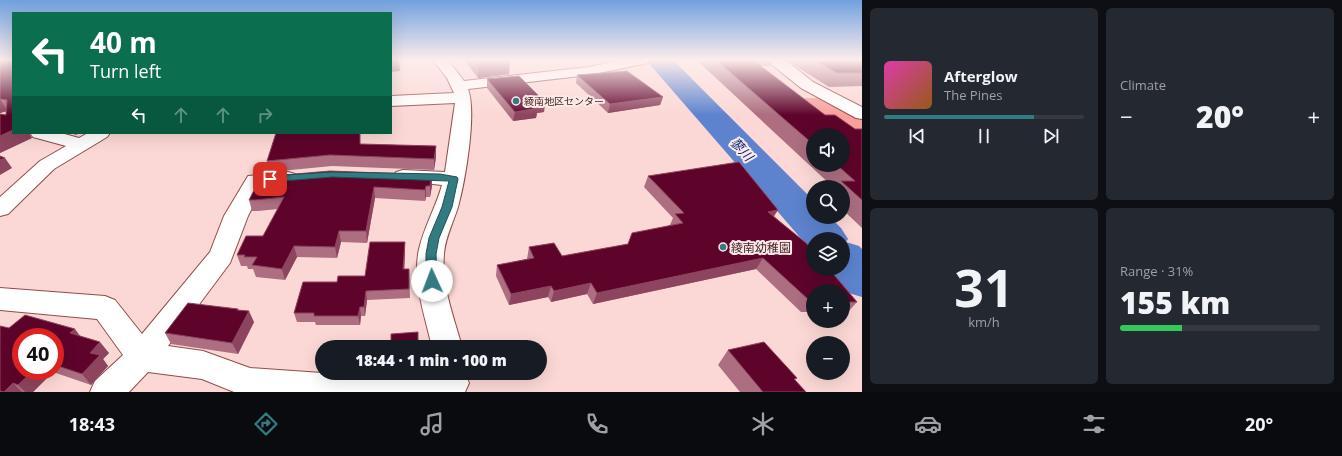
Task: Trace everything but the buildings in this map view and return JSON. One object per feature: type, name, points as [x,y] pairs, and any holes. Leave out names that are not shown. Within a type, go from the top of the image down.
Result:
[{"type":"street","points":[[445,340],[430,271],[434,238],[447,207],[454,179],[461,134],[461,92],[452,78]]},
{"type":"street","points":[[392,101],[461,92],[532,78]]},
{"type":"street","points":[[799,78],[807,85],[862,114]]},
{"type":"street","points":[[43,134],[81,144]]},
{"type":"street","points":[[2,206],[48,165],[99,134]]},
{"type":"street","points":[[386,175],[454,179]]},
{"type":"street","points":[[107,392],[142,357],[221,256],[236,216],[255,180],[309,176]]},
{"type":"street","points":[[0,299],[105,308],[142,357],[203,365],[250,383],[334,388],[453,383]]},
{"type":"shaded area","points":[[787,98],[824,98],[862,118],[862,141],[850,137],[850,128],[832,128]]},
{"type":"waterway","name":"蓼川","points":[[676,78],[819,232]]},
{"type":"waterway","name":"蓼川","points":[[850,266],[862,279]]},
{"type":"place","name":"綾南地区センター","points":[[516,101]]},
{"type":"place","name":"綾南幼稚園","points":[[723,247]]},
{"type":"route","points":[[270,179],[332,174],[440,177],[454,179],[447,207],[434,238],[430,271],[432,281]]}]
